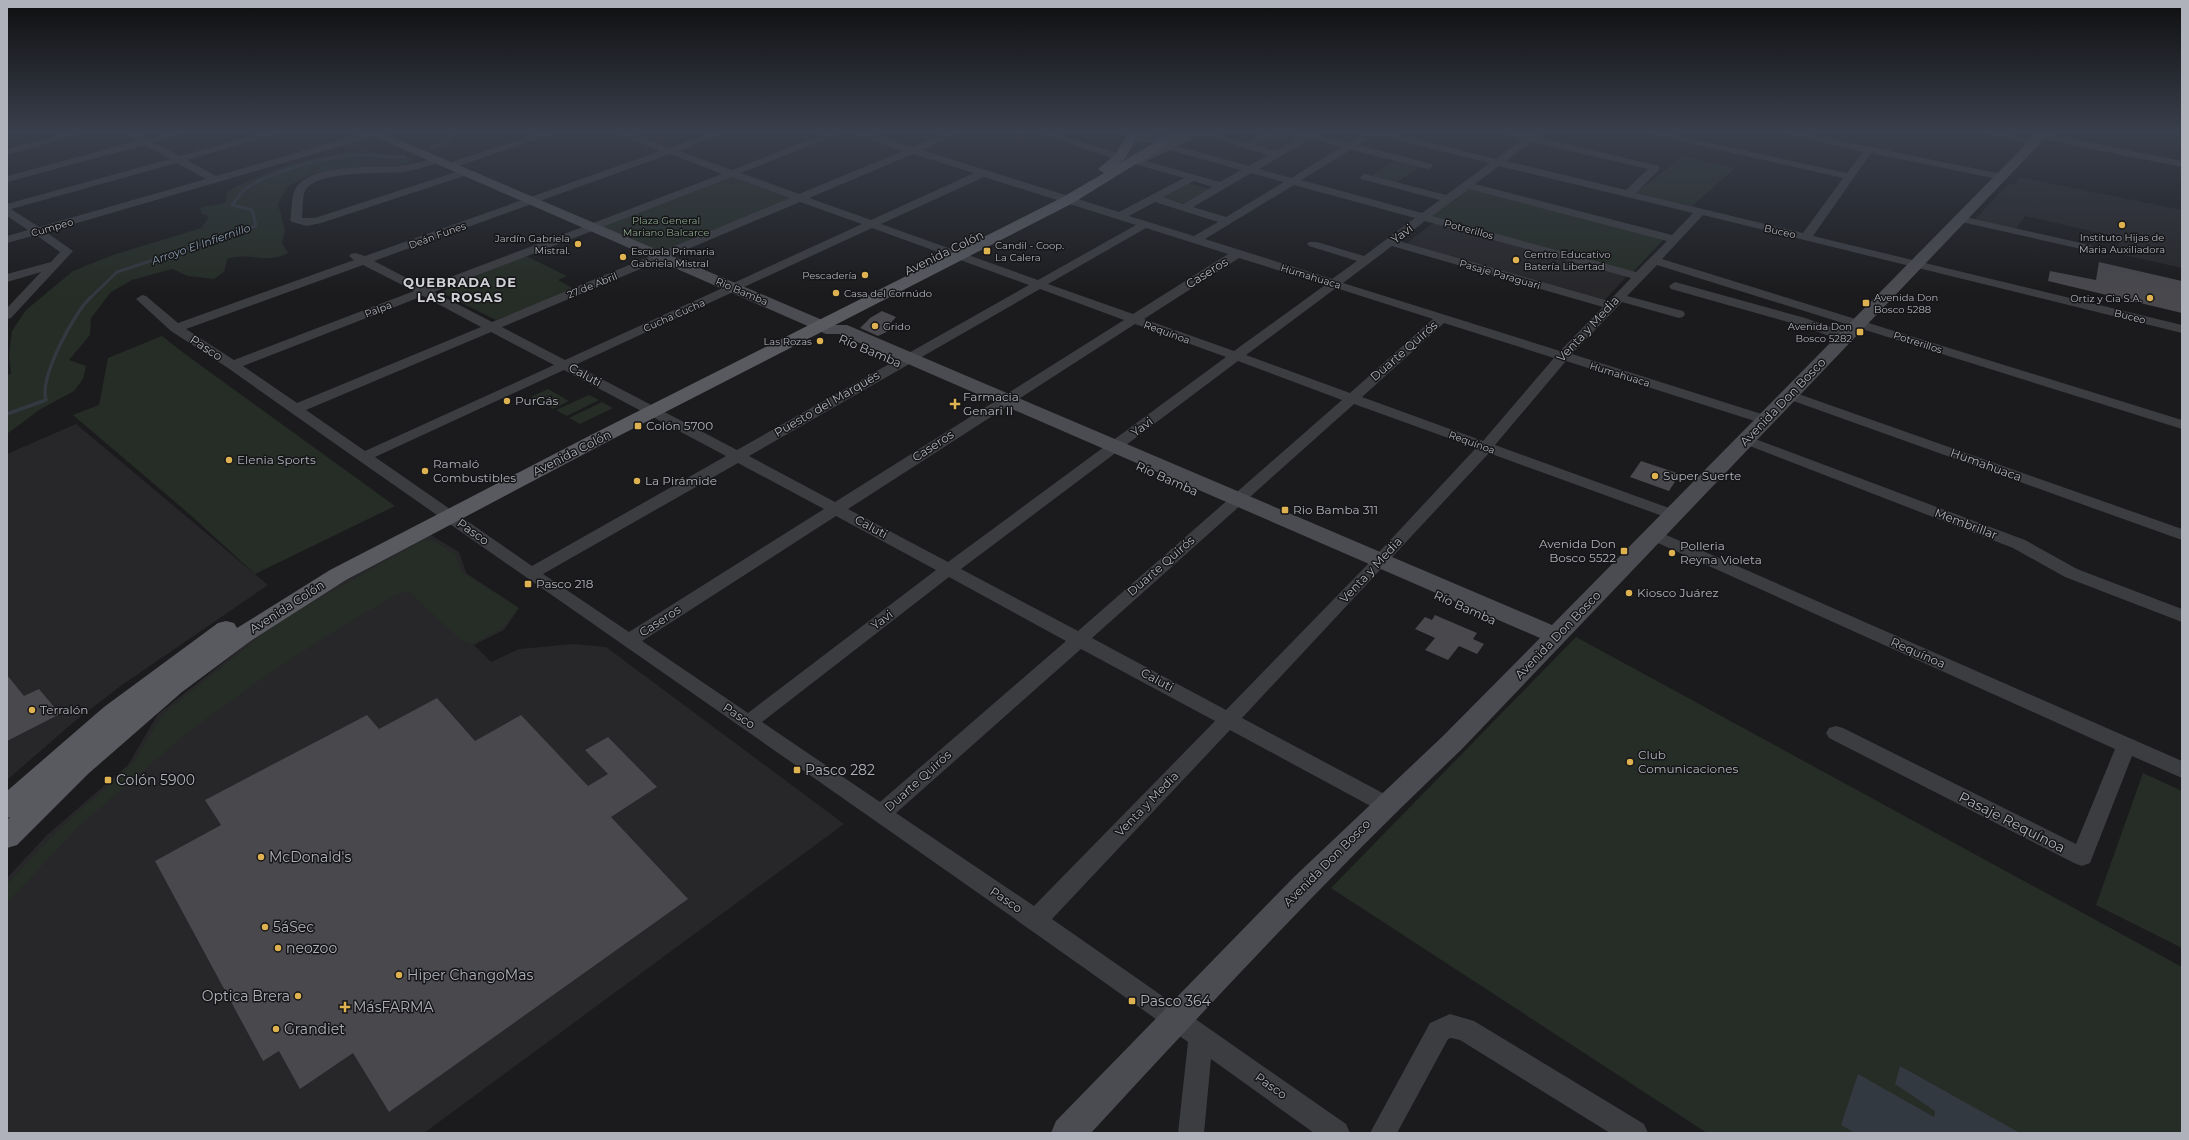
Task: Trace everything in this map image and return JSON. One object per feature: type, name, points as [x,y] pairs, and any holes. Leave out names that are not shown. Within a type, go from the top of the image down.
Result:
[{"type":"main road","name":"Rio Bamba","points":[[494,186],[660,258],[821,325]]},
{"type":"main road","name":"Avenida Colón","points":[[1062,198],[1079,186]]},
{"type":"main road","name":"Avenida Colón","points":[[7,807],[107,718],[196,650],[263,604],[320,569],[443,512],[647,408],[821,325],[1085,186]]},
{"type":"main road","name":"Avenida Don Bosco","points":[[1068,1133],[1176,1018],[1385,804],[1452,743],[1993,186]]},
{"type":"main road","name":"Río Bamba","points":[[821,325],[830,335],[904,360],[1552,640]]},
{"type":"main road","name":"Avenida Colón","points":[[7,837],[60,784],[103,745],[151,704],[219,652],[275,614],[443,512]]},
{"type":"street","points":[[7,207],[83,186]]},
{"type":"street","name":"Cumpeo","points":[[7,240],[194,186]]},
{"type":"street","points":[[304,186],[300,190],[296,220],[300,222],[317,221],[423,186]]},
{"type":"street","name":"Deán Funes","points":[[171,324],[561,186]]},
{"type":"street","name":"Palpa","points":[[233,365],[700,186]]},
{"type":"street","name":"Requínoa","points":[[766,186],[1674,515]]},
{"type":"street","name":"27 de Abril","points":[[295,408],[491,326],[660,258],[828,186]]},
{"type":"street","name":"Cucha Cucha","points":[[364,457],[955,186]]},
{"type":"street","name":"Humahuaca","points":[[1025,186],[1766,420]]},
{"type":"street","points":[[1120,216],[1176,186]]},
{"type":"street","points":[[1183,208],[1221,186]]},
{"type":"street","points":[[1196,240],[1284,186]]},
{"type":"street","name":"Potrerillos","points":[[1312,186],[1638,276]]},
{"type":"street","points":[[1340,194],[1351,186]]},
{"type":"street","points":[[1401,186],[1448,199]]},
{"type":"street","name":"Yavi","points":[[749,722],[949,569],[1237,357],[1465,186]]},
{"type":"street","points":[[1472,186],[1674,239]]},
{"type":"street","name":"Buceo","points":[[1591,186],[2182,329]]},
{"type":"street","points":[[1627,195],[1637,186]]},
{"type":"street","points":[[1806,237],[1842,186]]},
{"type":"street","points":[[1154,198],[1227,221]]},
{"type":"street","points":[[7,211],[66,251],[7,315]]},
{"type":"street","name":"Venta y Media","points":[[1036,920],[1228,718],[1378,564],[1486,447],[1563,356],[1700,212]]},
{"type":"street","points":[[1961,219],[2090,248]]},
{"type":"street","name":"Puesto del Marqués","points":[[531,574],[735,456],[1144,224]]},
{"type":"street","name":"Pasaje Paraguari","points":[[1390,242],[1615,301],[1679,314]]},
{"type":"street","points":[[1313,244],[1366,260]]},
{"type":"street","name":"Caseros","points":[[629,641],[835,508],[1238,253]]},
{"type":"street","name":"Caluti","points":[[359,258],[835,508],[1228,718],[1385,804]]},
{"type":"street","name":"Potrerillos","points":[[1654,260],[1860,323],[2182,425]]},
{"type":"street","points":[[7,278],[55,264]]},
{"type":"street","points":[[1675,286],[1800,321],[1846,337]]},
{"type":"street","name":"Pasco","points":[[142,299],[171,324],[295,408],[531,574],[749,722],[880,815],[1036,920],[1338,1133]]},
{"type":"street","name":"Duarte Quirós","points":[[880,815],[1078,638],[1235,503],[1442,318]]},
{"type":"street","name":"Humahuaca","points":[[1790,395],[2182,535]]},
{"type":"street","name":"Membrillar","points":[[1746,440],[2019,544],[2071,573],[2182,616]]},
{"type":"street","name":"Requínoa","points":[[1655,535],[2182,770]]},
{"type":"street","name":"Pasaje Requínoa","points":[[1836,733],[2082,857],[2126,746]]},
{"type":"street","points":[[1383,1133],[1439,1031],[1450,1026],[1465,1029],[1635,1133]]},
{"type":"street","points":[[1191,1133],[1202,1036]]},
{"type":"shaded area","name":"Instituto Hijas de Maria Auxiliadora","points":[[2006,186],[2064,186],[2182,210],[2182,268],[2115,253],[2121,238],[2025,216],[2016,229],[1974,220]]},
{"type":"shaded area","name":"Centro Educativo Batería Libertad","points":[[1433,223],[1627,276],[1605,300],[1407,243]]},
{"type":"shaded area","name":"Terralón","points":[[76,424],[268,585],[122,685],[75,721],[7,780],[7,454]]},
{"type":"shaded area","points":[[429,534],[459,552],[466,573],[519,608],[504,630],[474,645],[491,662],[519,649],[574,644],[606,647],[844,824],[424,1133],[7,1133],[7,878],[47,835],[128,765],[158,714],[266,629],[302,605]]},
{"type":"shaded area","points":[[1900,1066],[2020,1133],[1855,1133],[1841,1125],[1858,1074],[1934,1117],[1935,1111],[1895,1084]]},
{"type":"green space","points":[[237,186],[289,186],[278,204],[285,230],[282,243],[288,253],[272,258],[243,256],[227,259],[224,272],[214,279],[188,276],[172,269],[132,280],[111,292],[91,318],[90,335],[69,360],[86,366],[83,379],[74,391],[39,410],[7,434],[7,376],[11,373],[9,355],[12,331],[26,310],[73,271],[113,255],[201,228],[209,217],[201,213],[200,208],[225,203],[227,192]]},
{"type":"green space","name":"Plaza General Mariano Balcarce","points":[[704,186],[758,186],[791,198],[661,252],[600,227]]},
{"type":"green space","points":[[1182,186],[1199,186],[1209,189],[1184,203],[1163,197]]},
{"type":"green space","points":[[1644,186],[1714,186],[1692,206],[1635,193]]},
{"type":"green space","points":[[1470,188],[1664,239],[1633,272],[1431,216]]},
{"type":"green space","points":[[526,256],[567,276],[558,280],[574,289],[496,320],[442,293],[447,288]]},
{"type":"green space","name":"Elenia Sports","points":[[162,336],[395,506],[255,574],[187,512],[73,415],[99,405],[108,358]]},
{"type":"green space","points":[[548,389],[569,401],[553,409],[531,397]]},
{"type":"green space","points":[[589,395],[599,400],[567,416],[556,410]]},
{"type":"green space","points":[[602,402],[613,408],[580,424],[569,418]]},
{"type":"green space","points":[[423,540],[433,541],[455,554],[462,572],[519,608],[504,627],[473,644],[461,640],[409,592],[397,594],[341,627],[268,674],[187,733],[78,827],[7,903],[7,885],[51,837],[134,762],[162,715],[264,633],[306,606]]},
{"type":"green space","name":"Club Comunicaciones","points":[[1576,637],[2182,967],[2182,1133],[1707,1133],[1331,888]]},
{"type":"green space","points":[[2143,773],[2182,791],[2182,948],[2096,905]]},
{"type":"building","name":"Ortiz y Cia S.A.","points":[[2099,262],[2182,281],[2182,313],[2048,281],[2050,271],[2096,280]]},
{"type":"building","points":[[882,311],[896,317],[888,326],[893,329],[878,336],[860,328],[870,318]]},
{"type":"building","name":"Super Suerte","points":[[1641,461],[1680,474],[1669,491],[1630,477]]},
{"type":"building","points":[[1435,615],[1477,633],[1473,639],[1484,644],[1477,654],[1459,646],[1448,660],[1425,650],[1435,638],[1415,629],[1425,617],[1432,620]]},
{"type":"building","name":"Terralón","points":[[7,675],[24,696],[39,689],[60,714],[7,741]]},
{"type":"building","name":"Hiper ChangoMas","points":[[437,698],[475,741],[521,715],[588,786],[608,774],[585,750],[608,737],[657,787],[611,817],[688,899],[389,1112],[353,1053],[300,1089],[279,1051],[263,1061],[155,861],[221,825],[205,800],[367,715],[379,729]]},
{"type":"waterway","name":"Arroyo El Infiernillo","points":[[91,297],[117,272],[256,226],[252,210],[232,205],[244,190],[250,186]]},
{"type":"waterway","name":"Arroyo El Infiernillo","points":[[7,414],[46,400],[45,390],[53,362],[67,330],[91,297]]},
{"type":"place","name":"Instituto Hijas de Maria Auxiliadora","points":[[2122,225]]},
{"type":"place","name":"Jardín Gabriela Mistral.","points":[[578,244]]},
{"type":"place","name":"Candil - Coop. La Calera","points":[[987,251]]},
{"type":"place","name":"Escuela Primaria Gabriela Mistral","points":[[623,257]]},
{"type":"place","name":"Centro Educativo Batería Libertad","points":[[1516,260]]},
{"type":"place","name":"Pescadería","points":[[865,275]]},
{"type":"place","name":"Casa del Cornúdo","points":[[836,293]]},
{"type":"place","name":"Ortiz y Cia S.A.","points":[[2150,298]]},
{"type":"place","name":"Avenida Don Bosco 5288","points":[[1866,303]]},
{"type":"place","name":"Grido","points":[[875,326]]},
{"type":"place","name":"Avenida Don Bosco 5282","points":[[1860,332]]},
{"type":"place","name":"Las Rozas","points":[[820,341]]},
{"type":"place","name":"PurGás","points":[[507,401]]},
{"type":"place","name":"Farmacia Genari II","points":[[955,404]]},
{"type":"place","name":"Colón 5700","points":[[638,426]]},
{"type":"place","name":"Elenia Sports","points":[[229,460]]},
{"type":"place","name":"Ramaló Combustibles","points":[[425,471]]},
{"type":"place","name":"Super Suerte","points":[[1655,476]]},
{"type":"place","name":"La Pirámide","points":[[637,481]]},
{"type":"place","name":"Rio Bamba 311","points":[[1285,510]]},
{"type":"place","name":"Avenida Don Bosco 5522","points":[[1624,551]]},
{"type":"place","name":"Polleria Reyna Violeta","points":[[1672,553]]},
{"type":"place","name":"Pasco 218","points":[[528,584]]},
{"type":"place","name":"Kiosco Juárez","points":[[1629,593]]},
{"type":"place","name":"Terralón","points":[[32,710]]},
{"type":"place","name":"Club Comunicaciones","points":[[1630,762]]},
{"type":"place","name":"Pasco 282","points":[[797,770]]},
{"type":"place","name":"Colón 5900","points":[[108,780]]},
{"type":"place","name":"McDonald's","points":[[261,857]]},
{"type":"place","name":"5áSec","points":[[265,927]]},
{"type":"place","name":"neozoo","points":[[278,948]]},
{"type":"place","name":"Hiper ChangoMas","points":[[399,975]]},
{"type":"place","name":"Optica Brera","points":[[298,996]]},
{"type":"place","name":"Pasco 364","points":[[1132,1001]]},
{"type":"place","name":"MásFARMA","points":[[345,1007]]},
{"type":"place","name":"Grandiet","points":[[276,1029]]},
{"type":"district","name":"QUEBRADA DE LAS ROSAS","points":[[460,290]]}]
